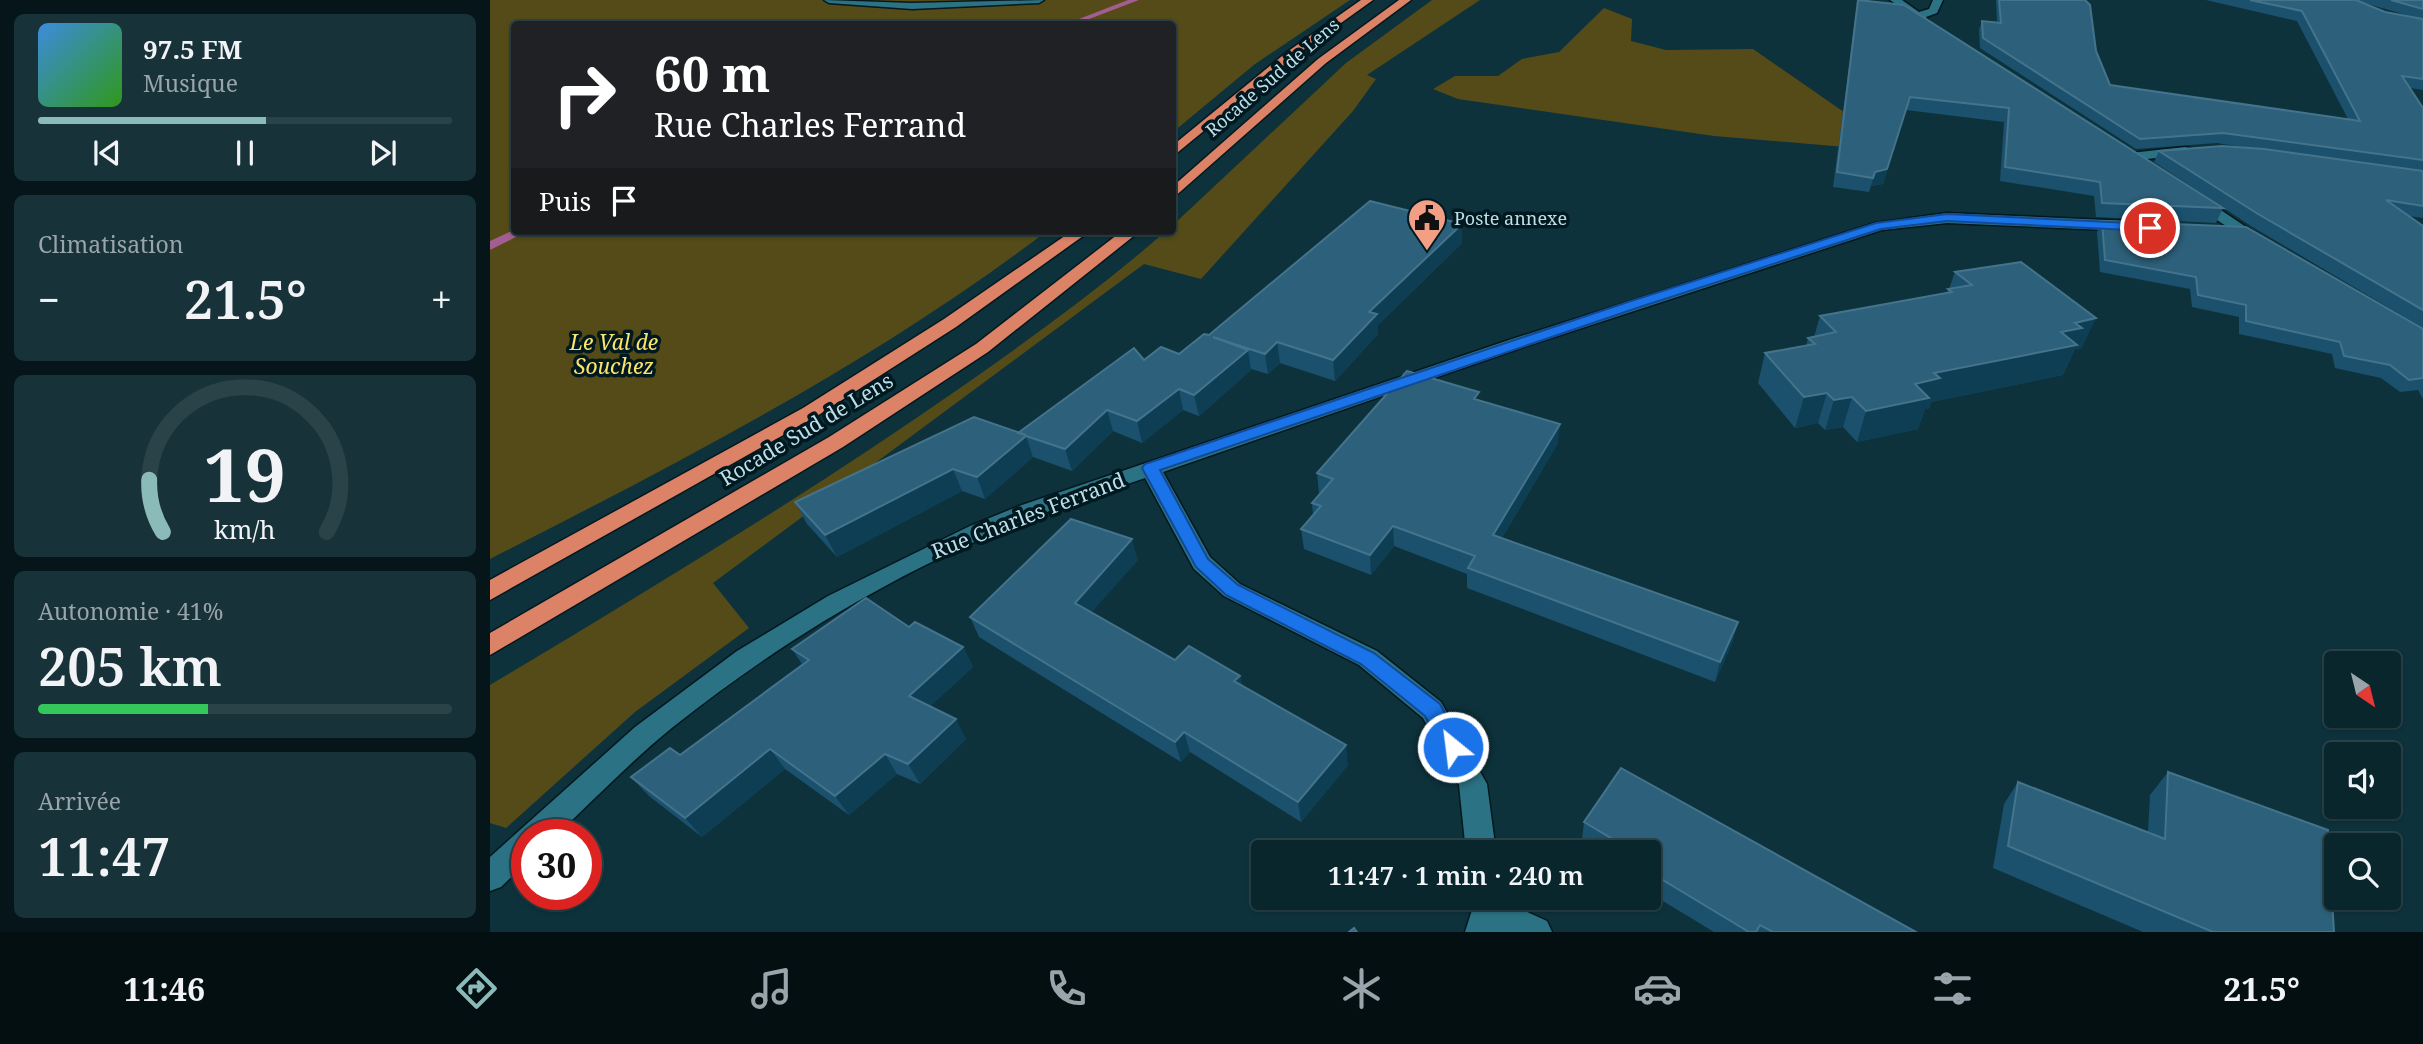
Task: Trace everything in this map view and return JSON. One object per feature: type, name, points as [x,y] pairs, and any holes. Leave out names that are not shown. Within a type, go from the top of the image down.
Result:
[{"type":"highway","name":"Rocade Sud de Lens","points":[[1176,150],[1291,54],[1368,0]]},
{"type":"highway","name":"Rocade Sud de Lens","points":[[1176,191],[1321,61],[1406,0]]},
{"type":"highway","name":"Rocade Sud de Lens","points":[[490,591],[810,412],[950,323],[1076,235]]},
{"type":"highway","name":"Rocade Sud de Lens","points":[[490,645],[836,442],[971,355],[1127,235]]},
{"type":"street","points":[[829,0],[912,6],[1039,0]]},
{"type":"street","points":[[1895,0],[1939,31]]},
{"type":"street","points":[[1917,17],[1933,12],[1938,0]]},
{"type":"street","points":[[2152,172],[2124,153],[2195,151]]},
{"type":"street","points":[[2187,194],[2279,253]]},
{"type":"street","name":"Rue Charles Ferrand","points":[[553,819],[661,722],[771,641],[862,586],[953,541],[1150,468],[1636,304],[1880,226],[1947,218],[2144,227]]},
{"type":"street","points":[[2206,232],[2244,231]]},
{"type":"street","points":[[1150,468],[1191,547],[1202,563],[1232,590],[1367,658],[1432,710],[1473,784],[1480,840]]},
{"type":"street","points":[[490,877],[511,857]]},
{"type":"street","points":[[1486,913],[1536,932]]},
{"type":"green space","name":"Le Val de Souchez","points":[[490,0],[1350,0],[1255,64],[1176,130],[1176,21],[511,21],[511,235],[1042,235],[982,279],[846,367],[705,447],[490,559]]},
{"type":"green space","points":[[1432,0],[1480,0],[1367,75],[1376,79],[1353,111],[1201,279],[1144,264],[713,583],[749,628],[635,712],[516,819],[511,819],[511,824],[506,828],[490,823],[490,685],[786,504],[903,427],[1039,332],[1161,235],[1176,235],[1176,222],[1346,63]]},
{"type":"green space","points":[[1604,8],[1632,19],[1631,41],[1666,50],[1753,49],[1854,119],[1845,147],[1714,136],[1458,99],[1433,89],[1455,76],[1498,76],[1522,59],[1559,52]]},
{"type":"building","points":[[1858,0],[1904,5],[2223,208],[2102,203],[2100,182],[2005,167],[2009,108],[1910,97],[1887,169],[1875,172],[1873,178],[1837,172]]},
{"type":"building","points":[[1999,0],[2085,0],[2090,5],[2096,51],[2110,85],[2360,121],[2302,11],[2250,0],[2356,0],[2385,12],[2423,19],[2423,79],[2402,76],[2423,108],[2423,160],[2223,133],[2140,139],[1983,38],[1982,21],[2001,23]]},
{"type":"building","points":[[2391,0],[2423,0],[2423,9]]},
{"type":"building","points":[[2222,146],[2264,149],[2423,171],[2423,206],[2386,200],[2423,226],[2423,310],[2258,214],[2159,151]]},
{"type":"building","points":[[1370,201],[1462,224],[1369,312],[1377,314],[1333,360],[1277,342],[1265,354],[1213,337],[1248,350],[1194,395],[1179,389],[1137,421],[1107,410],[1065,449],[1026,436],[977,477],[953,469],[825,535],[795,502],[974,417],[1019,432],[1134,348],[1144,360],[1161,347],[1179,354],[1204,334],[1209,335]]},
{"type":"building","points":[[2102,221],[2246,227],[2423,329],[2423,378],[2409,380],[2390,365],[2344,356],[2340,342],[2246,321],[2246,305],[2198,295],[2196,277],[2105,260]]},
{"type":"building","points":[[2021,262],[2096,318],[2075,323],[2082,328],[2061,332],[2077,345],[1934,373],[1940,378],[1915,384],[1929,398],[1866,411],[1852,397],[1834,400],[1827,393],[1804,397],[1765,353],[1815,344],[1808,338],[1836,332],[1820,316],[1952,292],[1948,289],[1972,285],[1955,272]]},
{"type":"building","points":[[1407,371],[1479,392],[1474,399],[1560,424],[1493,535],[1738,622],[1720,662],[1468,568],[1475,556],[1393,526],[1370,555],[1301,529],[1321,506],[1312,503],[1333,479],[1317,473]]},
{"type":"building","points":[[1071,519],[1132,539],[1075,603],[1175,660],[1189,646],[1240,676],[1234,681],[1346,745],[1298,802],[1184,732],[1175,742],[970,617]]},
{"type":"building","points":[[866,598],[909,627],[915,622],[963,647],[909,696],[956,719],[908,764],[885,754],[835,796],[770,749],[685,818],[631,777],[670,748],[680,755],[809,660],[792,649]]},
{"type":"building","points":[[1621,768],[1916,932],[1773,932],[1760,925],[1756,932],[1749,932],[1661,879],[1661,840],[1614,840],[1584,822]]},
{"type":"building","points":[[2168,772],[2328,830],[2328,833],[2324,833],[2324,910],[2333,910],[2334,932],[2213,932],[2008,846],[2018,782],[2165,839]]},
{"type":"waterway","points":[[1078,21],[1135,0]]},
{"type":"waterway","points":[[490,246],[513,235]]},
{"type":"place","name":"Poste annexe","points":[[1427,252]]},
{"type":"route","points":[[1453,747],[1432,710],[1367,658],[1232,590],[1202,563],[1150,468],[1636,304],[1880,226],[1947,218],[2025,219],[2150,228]]}]
